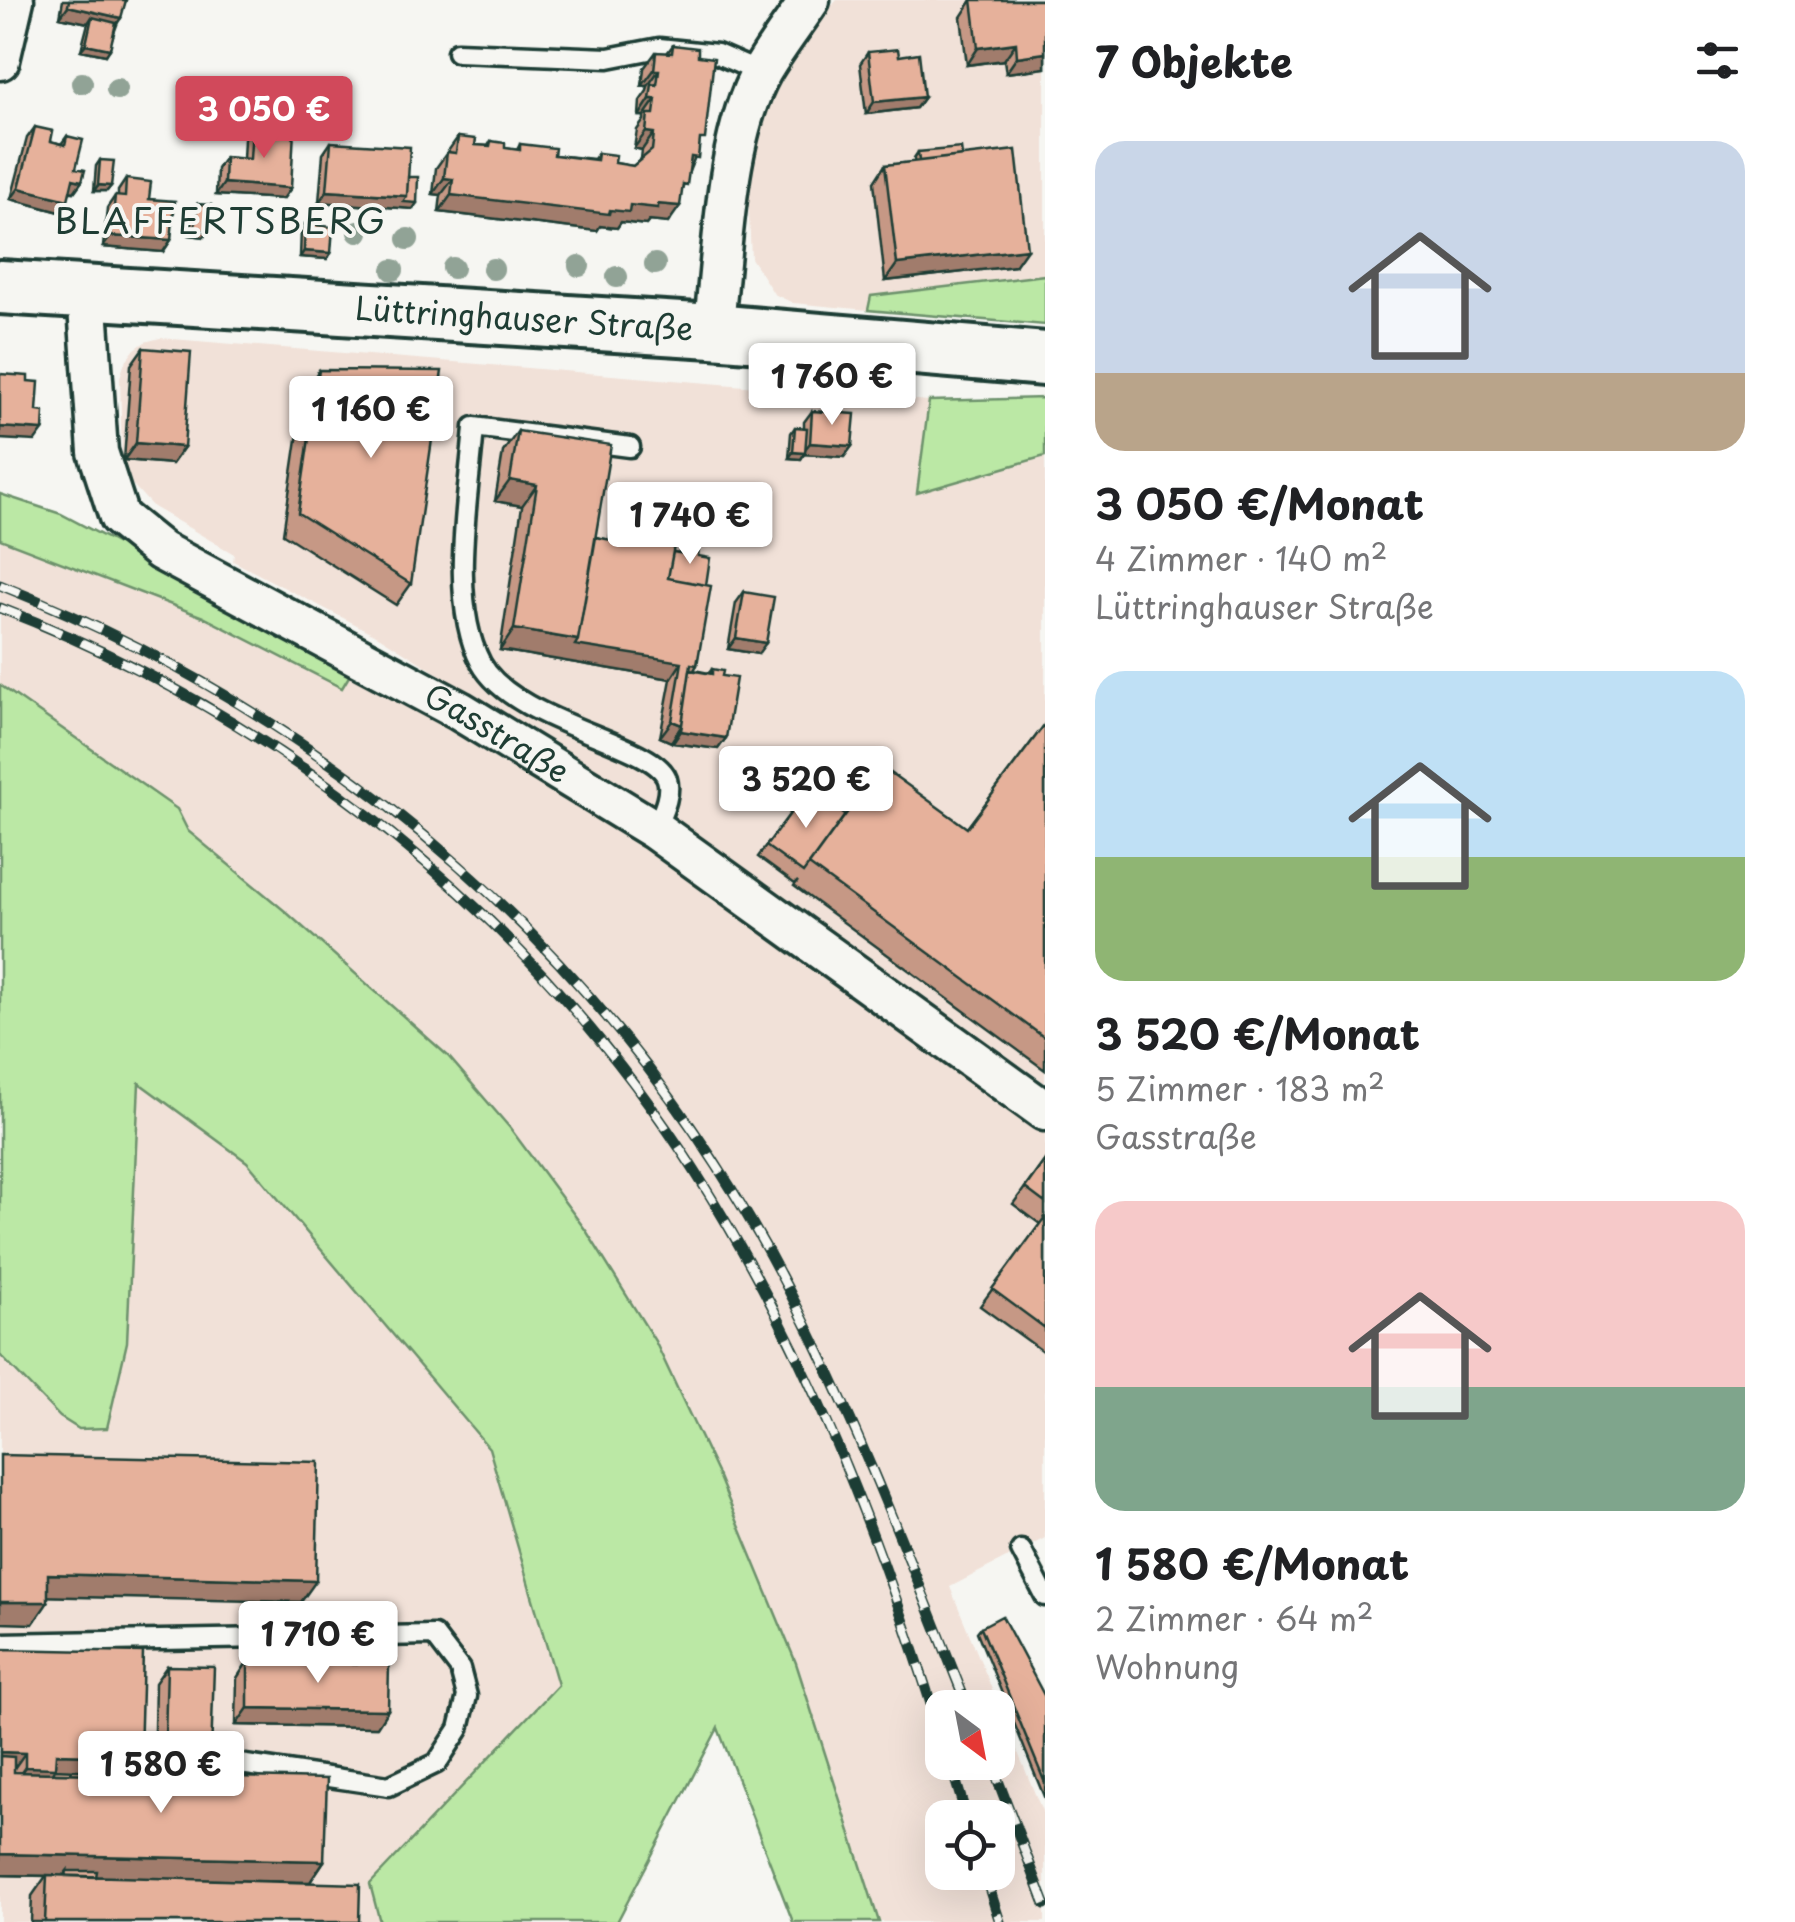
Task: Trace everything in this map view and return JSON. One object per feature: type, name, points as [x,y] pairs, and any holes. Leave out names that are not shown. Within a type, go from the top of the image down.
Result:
[{"type":"main road","name":"Lüttringhauser Straße","points":[[0,287],[713,331],[1045,359]]},
{"type":"street","points":[[0,60],[14,0]]},
{"type":"street","points":[[713,331],[733,164],[745,113],[762,73],[810,0]]},
{"type":"street","name":"Gasstraße","points":[[87,292],[98,452],[118,517],[162,551],[460,711],[654,830],[1045,1111]]},
{"type":"lane","points":[[457,52],[608,58],[659,48],[717,54],[762,73]]},
{"type":"lane","points":[[630,446],[474,426],[462,588],[469,631],[482,664],[501,688],[549,718],[646,758],[661,769],[668,782],[667,792],[654,830]]},
{"type":"lane","points":[[1021,1550],[1045,1596]]},
{"type":"lane","points":[[0,1644],[434,1635],[460,1669],[467,1696],[459,1729],[436,1763],[390,1786],[233,1762]]},
{"type":"shaded area","points":[[837,0],[1045,0],[1045,275],[871,296],[868,310],[793,303],[774,294],[751,258],[748,192],[764,114],[808,33]]},
{"type":"shaded area","points":[[160,338],[929,401],[918,493],[1045,456],[1045,1083],[672,815],[657,812],[380,637],[233,561],[234,554],[153,507],[132,484],[122,458],[120,377],[135,349]]},
{"type":"shaded area","points":[[0,539],[203,617],[341,688],[354,668],[468,728],[492,757],[654,854],[1045,1130],[1045,1538],[950,1587],[992,1690],[925,1690],[925,1780],[1015,1780],[1015,1745],[1045,1818],[1045,1922],[879,1922],[796,1663],[719,1477],[655,1341],[587,1232],[510,1128],[448,1056],[188,831],[177,809],[0,685]]},
{"type":"shaded area","points":[[138,1082],[247,1162],[489,1448],[558,1685],[371,1883],[380,1922],[0,1922],[0,1355],[60,1417],[127,1342]]},
{"type":"green space","points":[[1045,275],[1045,325],[868,310],[871,296]]},
{"type":"green space","points":[[1045,398],[1045,456],[917,493],[929,401]]},
{"type":"green space","points":[[0,494],[61,514],[354,668],[342,688],[203,617],[0,539]]},
{"type":"green space","points":[[0,685],[177,809],[188,831],[448,1056],[510,1128],[587,1232],[655,1341],[719,1477],[796,1663],[879,1922],[793,1922],[718,1728],[617,1922],[380,1922],[370,1884],[558,1685],[489,1448],[247,1162],[139,1083],[127,1342],[107,1428],[79,1429],[60,1417],[0,1355]]},
{"type":"building","points":[[69,0],[126,0],[121,18],[68,6]]},
{"type":"building","points":[[972,0],[1045,0],[1045,53],[1017,57],[1016,43],[978,48]]},
{"type":"building","points":[[92,17],[116,23],[110,49],[86,44]]},
{"type":"building","points":[[673,45],[698,48],[698,56],[714,58],[705,139],[700,139],[698,158],[691,157],[680,206],[630,205],[629,212],[610,210],[609,214],[451,195],[453,179],[444,178],[447,152],[456,153],[458,137],[476,139],[475,145],[490,146],[491,141],[520,150],[520,144],[555,148],[554,155],[597,160],[598,153],[616,155],[615,163],[633,166],[652,150],[654,133],[646,132],[648,114],[654,114],[656,99],[650,99],[659,70],[654,70],[656,52],[672,53]]},
{"type":"building","points":[[898,49],[899,56],[919,53],[924,97],[874,102],[868,52]]},
{"type":"building","points":[[35,127],[53,131],[51,141],[65,145],[67,136],[83,140],[76,168],[85,170],[82,181],[73,179],[68,200],[19,188]]},
{"type":"building","points":[[252,128],[294,130],[291,188],[224,183],[225,157],[250,159]]},
{"type":"building","points":[[331,142],[410,147],[407,196],[327,191]]},
{"type":"building","points":[[961,148],[962,156],[919,161],[918,152]]},
{"type":"building","points":[[1016,150],[1027,249],[897,264],[885,165]]},
{"type":"building","points":[[100,160],[114,161],[111,186],[98,185]]},
{"type":"building","points":[[408,177],[418,177],[417,203],[403,202]]},
{"type":"building","points":[[126,179],[151,182],[149,199],[175,201],[171,240],[111,236],[115,196],[125,197]]},
{"type":"building","points":[[197,204],[211,205],[208,231],[195,229]]},
{"type":"building","points":[[305,224],[333,227],[331,253],[304,251]]},
{"type":"building","points":[[143,348],[191,352],[184,447],[136,443]]},
{"type":"building","points":[[319,370],[442,371],[411,584],[298,513]]},
{"type":"building","points":[[0,374],[28,376],[28,381],[39,382],[37,411],[44,412],[43,430],[0,427]]},
{"type":"building","points":[[812,411],[855,414],[852,446],[810,443]]},
{"type":"building","points":[[795,427],[807,428],[805,453],[793,452]]},
{"type":"building","points":[[518,431],[611,445],[578,640],[514,629],[537,485],[510,480]]},
{"type":"building","points":[[622,502],[647,506],[645,519],[655,521],[652,543],[615,539]]},
{"type":"building","points":[[596,537],[674,546],[668,578],[711,586],[697,665],[691,664],[682,725],[672,721],[682,662],[575,645]]},
{"type":"building","points":[[686,546],[699,548],[698,556],[710,558],[706,585],[668,578],[673,552],[685,554]]},
{"type":"building","points":[[744,592],[774,597],[766,643],[736,638]]},
{"type":"building","points":[[712,669],[723,671],[722,676],[736,678],[726,738],[681,731],[690,670],[712,674]]},
{"type":"building","points":[[1045,724],[1045,1038],[809,865],[881,766],[967,828]]},
{"type":"building","points":[[809,788],[845,815],[803,873],[766,846]]},
{"type":"building","points":[[1045,1160],[1045,1203],[1025,1188]]},
{"type":"building","points":[[1045,1217],[1045,1328],[992,1289]]},
{"type":"building","points":[[0,1455],[319,1462],[316,1581],[48,1574],[48,1602],[0,1602]]},
{"type":"building","points":[[1002,1616],[1045,1697],[1045,1783],[1015,1710],[1015,1690],[1007,1690],[981,1627]]},
{"type":"building","points":[[0,1649],[143,1652],[140,1756],[56,1754],[55,1768],[25,1767],[25,1753],[0,1752]]},
{"type":"building","points":[[248,1661],[389,1664],[388,1710],[248,1708]]},
{"type":"building","points":[[167,1666],[214,1667],[211,1755],[190,1754],[189,1776],[164,1775]]},
{"type":"building","points":[[0,1756],[14,1757],[14,1772],[327,1779],[324,1861],[0,1854]]},
{"type":"building","points":[[54,1769],[99,1771],[99,1774],[52,1773]]},
{"type":"building","points":[[67,1871],[97,1871],[96,1877],[66,1876]]},
{"type":"building","points":[[47,1875],[360,1884],[359,1922],[45,1922]]},
{"type":"railway","points":[[0,585],[125,641],[243,706],[355,781],[458,865],[554,958],[642,1060],[720,1170],[788,1289],[861,1444],[961,1690]]},
{"type":"railway","points":[[0,608],[104,653],[204,706],[300,766],[391,834],[477,909],[556,990],[629,1077],[694,1170],[771,1305],[837,1446],[926,1690]]},
{"type":"railway","points":[[955,1780],[962,1800]]},
{"type":"railway","points":[[998,1780],[1045,1904]]},
{"type":"railway","points":[[990,1890],[1000,1922]]},
{"type":"district","name":"BLAFFERTSBERG","points":[[221,222]]}]
